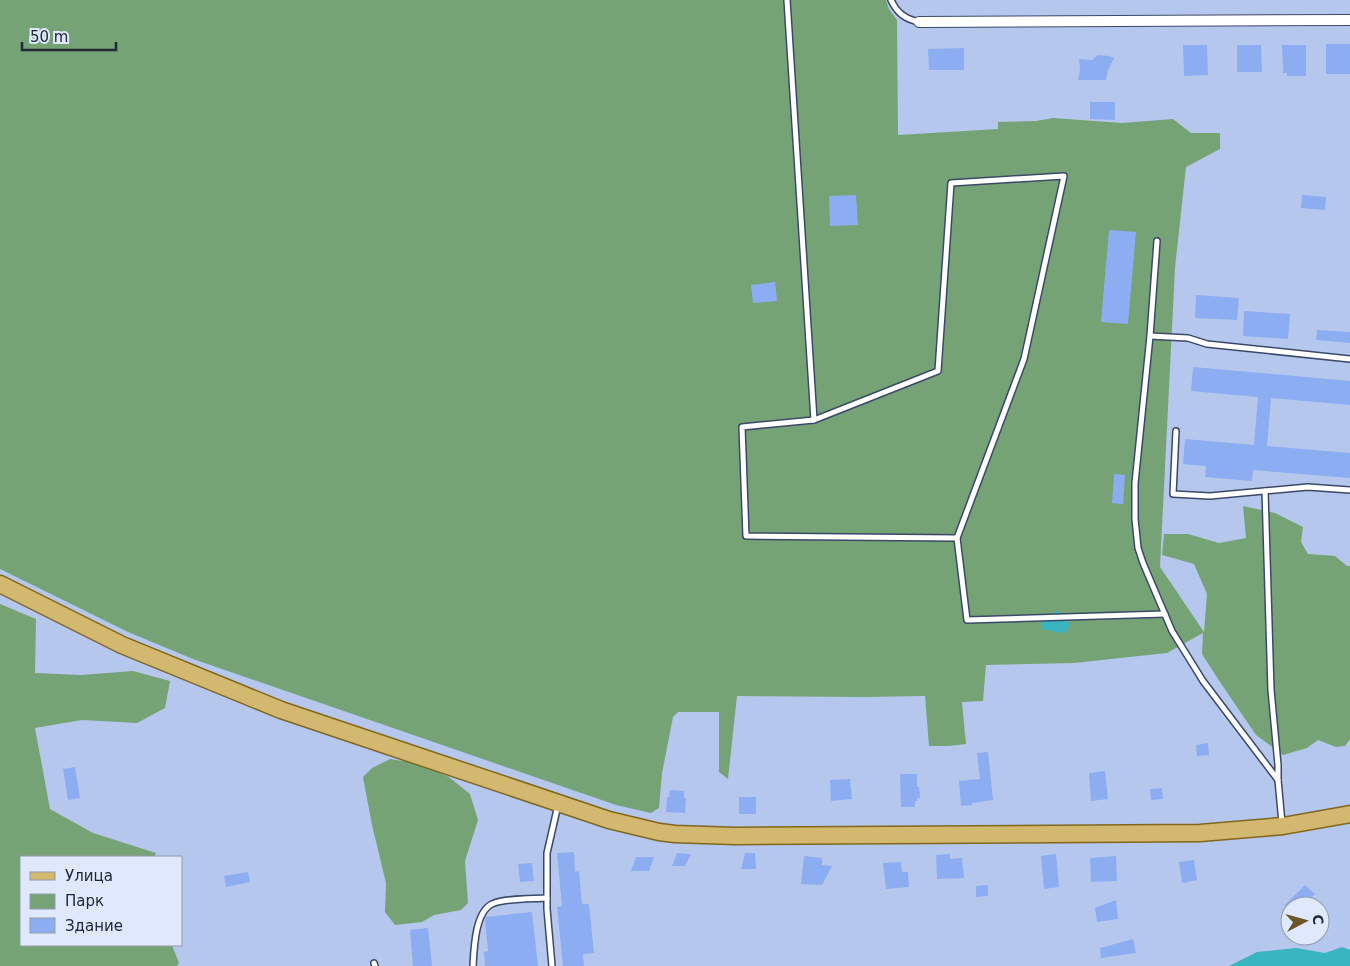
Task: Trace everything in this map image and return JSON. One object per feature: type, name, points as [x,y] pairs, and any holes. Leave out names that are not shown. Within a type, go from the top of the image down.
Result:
[{"type":"main road","points":[[0,584],[122,645],[281,710],[609,820],[659,832],[690,835],[744,836],[1200,833],[1283,826],[1350,814]]},
{"type":"street","points":[[919,22],[1350,20]]},
{"type":"lane","points":[[787,0],[814,420]]},
{"type":"lane","points":[[892,0],[894,6],[905,17],[919,22]]},
{"type":"lane","points":[[957,538],[746,536],[742,427],[814,420],[938,371],[951,183],[1064,176],[1024,359],[957,538],[967,620],[1165,614]]},
{"type":"lane","points":[[1157,241],[1150,336],[1135,483],[1135,519],[1138,548],[1172,631],[1203,681],[1278,780]]},
{"type":"lane","points":[[1150,336],[1188,338],[1207,344],[1350,358]]},
{"type":"lane","points":[[1176,432],[1173,494],[1210,496],[1308,487],[1350,490]]},
{"type":"lane","points":[[1265,491],[1271,690],[1283,826]]},
{"type":"lane","points":[[552,966],[547,898],[547,853],[558,803]]},
{"type":"lane","points":[[473,966],[479,920],[485,909],[491,904],[499,902],[547,898]]},
{"type":"green space","points":[[0,0],[886,0],[889,9],[897,20],[898,135],[998,129],[998,122],[1036,121],[1053,118],[1122,123],[1173,119],[1191,133],[1220,133],[1220,149],[1186,167],[1175,268],[1160,567],[1204,632],[1207,594],[1194,564],[1162,555],[1164,534],[1188,534],[1219,543],[1246,538],[1243,506],[1275,513],[1303,527],[1301,542],[1308,554],[1335,556],[1347,566],[1350,566],[1350,739],[1345,746],[1336,747],[1318,740],[1307,748],[1283,755],[1256,735],[1220,682],[1202,654],[1203,633],[1167,653],[1074,663],[986,665],[983,701],[962,702],[966,744],[929,746],[925,696],[737,696],[728,779],[719,772],[719,712],[678,712],[673,717],[662,773],[659,808],[651,813],[616,805],[193,659],[128,632],[0,569]]},
{"type":"green space","points":[[0,604],[36,619],[35,673],[81,675],[133,671],[170,681],[165,708],[137,723],[82,720],[35,728],[50,809],[93,833],[156,853],[154,856],[20,856],[20,946],[172,946],[179,963],[177,966],[0,966]]},
{"type":"green space","points":[[390,759],[416,763],[449,777],[470,794],[478,820],[465,861],[468,903],[461,910],[434,915],[422,922],[395,925],[385,912],[386,883],[363,777],[372,768]]},
{"type":"shaded area","points":[[1057,611],[1062,613],[1070,624],[1067,630],[1062,633],[1042,629],[1042,618]]},
{"type":"shaded area","points":[[1342,947],[1350,950],[1350,966],[1229,966],[1257,952],[1296,948],[1325,953]]},
{"type":"building","points":[[1326,44],[1350,44],[1350,74],[1326,74]]},
{"type":"building","points":[[1183,45],[1207,45],[1208,75],[1184,76]]},
{"type":"building","points":[[1237,45],[1261,45],[1262,72],[1237,72]]},
{"type":"building","points":[[1282,45],[1306,45],[1306,76],[1287,76],[1287,73],[1283,73]]},
{"type":"building","points":[[964,48],[964,70],[929,70],[928,49]]},
{"type":"building","points":[[1098,55],[1114,58],[1108,70],[1106,80],[1078,80],[1080,70],[1079,59],[1092,60]]},
{"type":"building","points":[[1090,102],[1115,102],[1115,120],[1090,119]]},
{"type":"building","points":[[856,195],[858,225],[830,226],[829,196]]},
{"type":"building","points":[[1302,195],[1326,197],[1325,210],[1301,208]]},
{"type":"building","points":[[1109,230],[1136,232],[1128,324],[1101,322]]},
{"type":"building","points":[[775,282],[777,301],[753,303],[751,285]]},
{"type":"building","points":[[1196,295],[1239,298],[1237,320],[1195,318]]},
{"type":"building","points":[[1244,311],[1290,314],[1288,339],[1243,336]]},
{"type":"building","points":[[1317,330],[1350,332],[1350,343],[1316,340]]},
{"type":"building","points":[[1193,367],[1350,381],[1350,405],[1271,398],[1267,446],[1350,453],[1350,478],[1253,470],[1252,481],[1205,477],[1206,466],[1183,464],[1185,439],[1254,445],[1258,397],[1191,391]]},
{"type":"building","points":[[1114,474],[1125,475],[1123,504],[1112,503]]},
{"type":"building","points":[[1208,743],[1209,755],[1197,756],[1196,745]]},
{"type":"building","points":[[988,752],[993,800],[961,806],[959,781],[980,779],[977,753]]},
{"type":"building","points":[[75,767],[80,798],[68,800],[63,769]]},
{"type":"building","points":[[1105,771],[1108,799],[1091,801],[1089,773]]},
{"type":"building","points":[[900,774],[917,774],[917,787],[919,787],[920,798],[917,798],[917,801],[915,801],[915,807],[901,807]]},
{"type":"building","points":[[850,779],[852,799],[831,801],[830,780]]},
{"type":"building","points":[[1162,788],[1163,799],[1151,800],[1150,789]]},
{"type":"building","points":[[670,790],[684,791],[684,798],[686,798],[685,813],[666,812],[667,797],[669,797]]},
{"type":"building","points":[[739,797],[756,797],[756,814],[739,814]]},
{"type":"building","points":[[574,852],[575,872],[579,871],[582,904],[589,904],[594,953],[583,954],[584,966],[563,966],[557,907],[562,906],[557,853]]},
{"type":"building","points":[[677,853],[691,854],[685,866],[672,866]]},
{"type":"building","points":[[745,853],[755,853],[756,869],[741,869]]},
{"type":"building","points":[[950,854],[950,859],[962,858],[964,878],[937,879],[936,855]]},
{"type":"building","points":[[1056,854],[1059,887],[1044,889],[1041,856]]},
{"type":"building","points":[[804,856],[822,858],[822,865],[832,866],[822,885],[801,884]]},
{"type":"building","points":[[1116,856],[1117,881],[1091,882],[1090,858]]},
{"type":"building","points":[[636,857],[654,857],[649,871],[631,871]]},
{"type":"building","points":[[1194,860],[1197,880],[1182,883],[1179,862]]},
{"type":"building","points":[[901,862],[902,872],[908,872],[909,887],[886,889],[883,863]]},
{"type":"building","points":[[532,863],[534,881],[520,882],[518,864]]},
{"type":"building","points":[[248,872],[250,882],[226,887],[224,876]]},
{"type":"building","points":[[988,885],[988,896],[976,897],[976,886]]},
{"type":"building","points":[[1305,885],[1315,894],[1313,896],[1294,896]]},
{"type":"building","points":[[1116,900],[1118,919],[1097,922],[1095,908]]},
{"type":"building","points":[[532,912],[538,966],[485,966],[484,952],[488,951],[486,917]]},
{"type":"building","points":[[428,928],[432,966],[413,966],[410,930]]},
{"type":"building","points":[[1133,939],[1136,953],[1101,958],[1100,948]]}]
